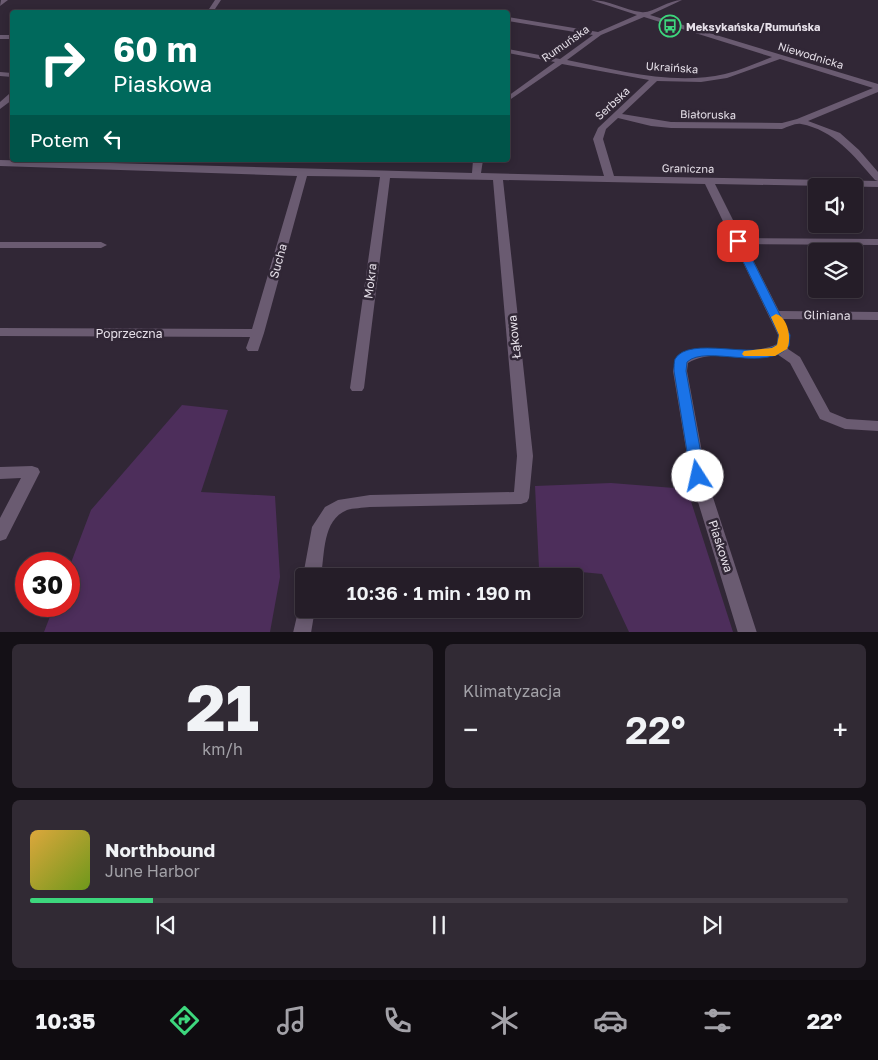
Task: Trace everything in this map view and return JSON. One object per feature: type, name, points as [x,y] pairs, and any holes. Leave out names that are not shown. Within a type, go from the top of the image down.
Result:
[{"type":"street","points":[[0,4],[5,0]]},
{"type":"street","name":"Niewodnicka","points":[[594,0],[878,88]]},
{"type":"street","name":"Rumuńska","points":[[510,97],[599,34],[679,0]]},
{"type":"street","points":[[510,20],[599,34]]},
{"type":"street","name":"Ukraińska","points":[[510,51],[655,79],[701,80],[718,78],[779,57]]},
{"type":"street","name":"Serbska","points":[[610,178],[598,139],[602,128],[655,79]]},
{"type":"street","name":"Białoruska","points":[[615,115],[671,125],[774,126],[800,121],[878,88]]},
{"type":"street","points":[[510,90],[517,92]]},
{"type":"street","points":[[0,106],[10,98]]},
{"type":"street","points":[[800,121],[837,135],[853,148],[878,178]]},
{"type":"street","points":[[476,176],[478,162]]},
{"type":"street","name":"Graniczna","points":[[0,163],[117,163],[303,173],[878,184]]},
{"type":"street","name":"Sucha","points":[[253,348],[303,173]]},
{"type":"street","name":"Mokra","points":[[357,388],[385,175]]},
{"type":"street","name":"Łąkowa","points":[[313,568],[320,527],[331,512],[344,504],[370,501],[521,498],[526,456],[498,177]]},
{"type":"street","points":[[709,181],[784,335],[783,346],[779,349],[795,360],[825,415],[845,424],[878,426]]},
{"type":"street","points":[[738,241],[878,242]]},
{"type":"street","points":[[0,245],[101,245]]},
{"type":"street","name":"Gliniana","points":[[775,315],[878,316]]},
{"type":"street","name":"Poprzeczna","points":[[0,332],[258,333]]},
{"type":"street","name":"Piaskowa","points":[[748,632],[699,479],[680,371],[681,361],[687,355],[701,353],[759,354],[775,352],[779,349]]},
{"type":"street","points":[[0,473],[32,472],[0,534]]},
{"type":"street","points":[[302,632],[304,618]]},
{"type":"shaded area","points":[[182,405],[228,410],[201,492],[275,496],[280,577],[270,632],[44,632],[50,617],[80,617],[80,552],[75,552],[91,510]]},
{"type":"shaded area","points":[[611,483],[687,489],[733,632],[629,632],[602,574],[583,572],[583,568],[539,568],[535,486]]},
{"type":"slow traffic","points":[[748,354],[775,352],[783,346],[784,335],[776,317]]},
{"type":"place","name":"Meksykańska/Rumuńska","points":[[670,26]]},
{"type":"route","points":[[698,476],[680,371],[681,361],[687,355],[701,353],[759,354],[775,352],[783,346],[784,335],[738,241]]}]
